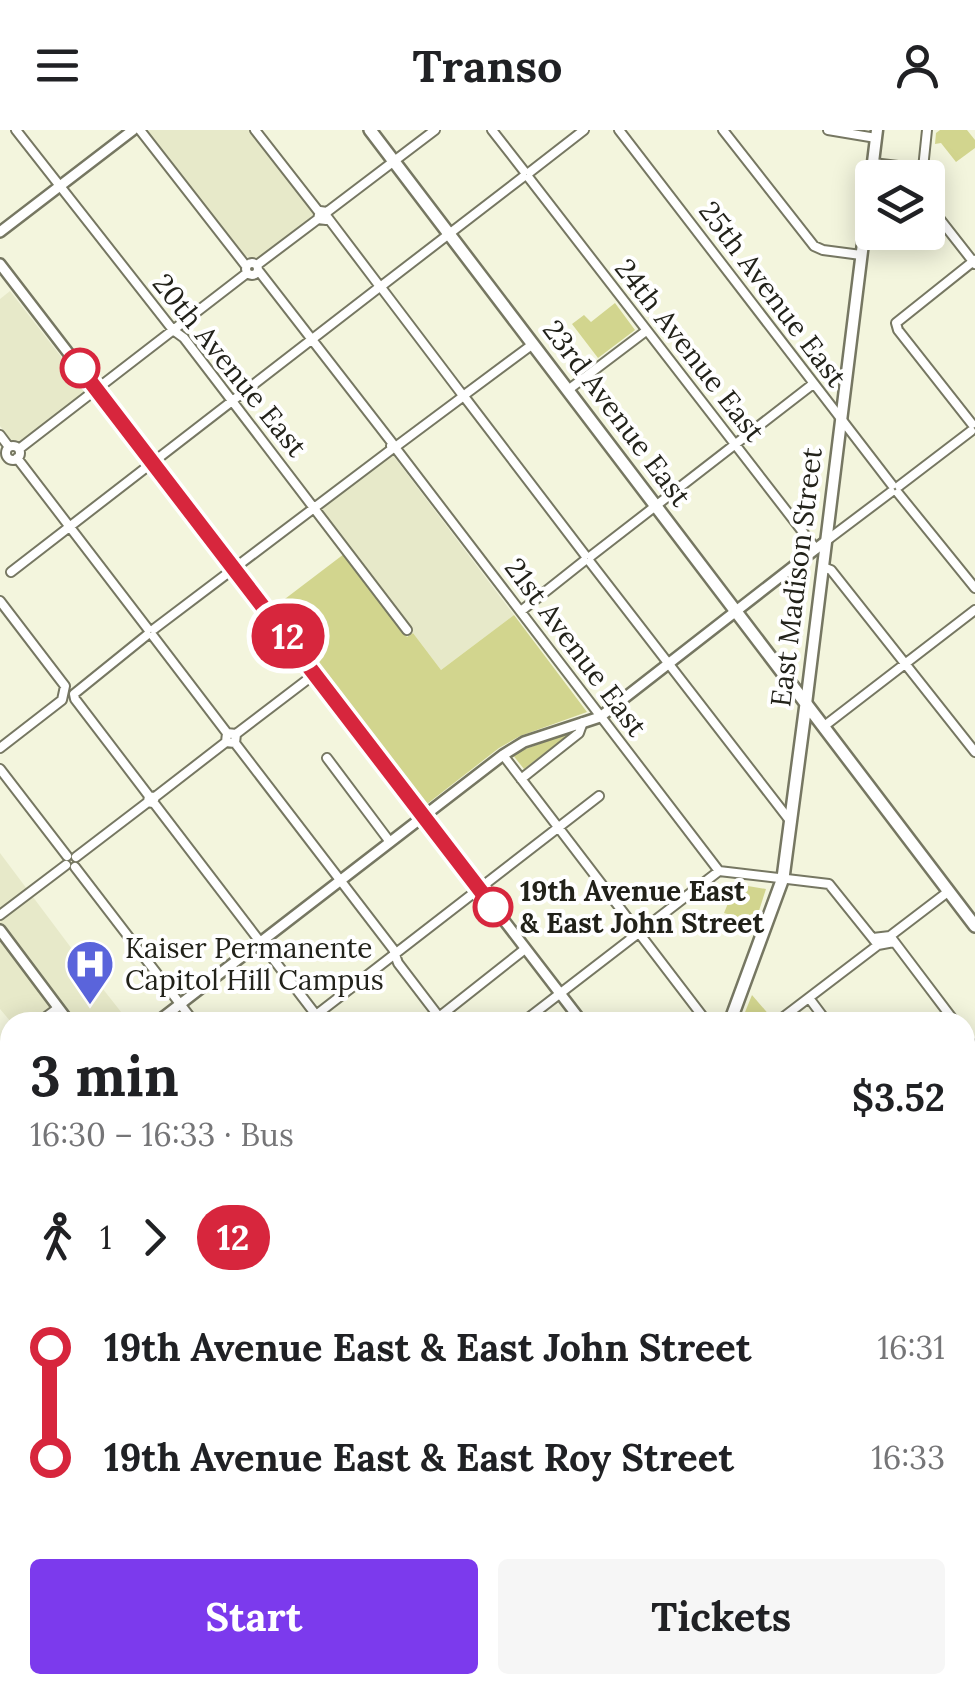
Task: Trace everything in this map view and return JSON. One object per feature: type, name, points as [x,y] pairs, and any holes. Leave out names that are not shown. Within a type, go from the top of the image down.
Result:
[{"type":"main road","name":"23rd Avenue East","points":[[370,130],[975,926]]},
{"type":"main road","name":"East Madison Street","points":[[872,160],[876,134]]},
{"type":"main road","name":"East Madison Street","points":[[734,1012],[783,878],[823,567],[821,545],[863,250]]},
{"type":"main road","points":[[801,744],[811,735],[826,731]]},
{"type":"street","name":"20th Avenue East","points":[[16,130],[172,330],[184,338],[233,400],[407,630]]},
{"type":"street","points":[[0,232],[136,130],[254,274],[434,130]]},
{"type":"street","points":[[255,130],[381,287],[791,822]]},
{"type":"street","name":"24th Avenue East","points":[[492,130],[735,445],[821,545]]},
{"type":"street","points":[[11,572],[584,130]]},
{"type":"street","name":"25th Avenue East","points":[[619,130],[975,588]]},
{"type":"street","points":[[723,130],[814,246],[862,255]]},
{"type":"street","points":[[828,130],[876,134]]},
{"type":"street","points":[[924,160],[927,130]]},
{"type":"street","points":[[170,1012],[503,755],[524,742],[600,717],[973,428],[896,326],[901,317],[974,262],[945,225]]},
{"type":"street","points":[[0,264],[574,1012]]},
{"type":"street","name":"21st Avenue East","points":[[258,267],[719,871]]},
{"type":"street","points":[[11,455],[247,270]]},
{"type":"street","points":[[568,390],[646,330]]},
{"type":"street","points":[[0,748],[533,344]]},
{"type":"street","points":[[521,611],[814,384]]},
{"type":"street","points":[[0,435],[11,455],[70,526],[340,880],[435,1012]]},
{"type":"street","points":[[823,567],[831,570],[975,752]]},
{"type":"street","points":[[0,602],[260,942],[308,1012]]},
{"type":"street","points":[[826,731],[975,610]]},
{"type":"street","points":[[0,915],[316,673]]},
{"type":"street","points":[[521,778],[579,733],[583,722]]},
{"type":"street","points":[[503,755],[699,1012]]},
{"type":"street","points":[[327,758],[390,842]]},
{"type":"street","points":[[0,769],[186,1012]]},
{"type":"street","points":[[323,1012],[599,796]]},
{"type":"street","points":[[537,1012],[719,871],[832,886],[876,942]]},
{"type":"street","points":[[791,1012],[876,942],[892,939],[949,890]]},
{"type":"street","points":[[1,934],[61,1012]]},
{"type":"street","points":[[892,939],[947,1012]]},
{"type":"street","points":[[450,1012],[525,949]]},
{"type":"street","points":[[809,998],[820,1012]]},
{"type":"street","points":[[53,1012],[58,1008]]},
{"type":"shaded area","points":[[146,130],[251,130],[315,214],[257,259],[245,256]]},
{"type":"shaded area","points":[[10,291],[87,390],[18,443],[0,426],[0,299]]},
{"type":"shaded area","points":[[392,454],[514,615],[441,670],[319,509]]},
{"type":"shaded area","points":[[0,853],[121,1012],[0,1009]]},
{"type":"green space","points":[[940,130],[967,130],[975,140],[975,148],[956,162],[941,143],[935,144]]},
{"type":"green space","points":[[615,303],[635,330],[598,358],[572,324],[584,315],[591,322]]},
{"type":"green space","points":[[344,554],[407,637],[413,633],[441,670],[514,615],[587,712],[520,736],[499,748],[427,804],[273,608]]},
{"type":"green space","points":[[572,732],[524,769],[512,754]]},
{"type":"green space","points":[[736,884],[766,889],[755,923],[724,913]]},
{"type":"green space","points":[[752,995],[767,1012],[745,1012]]},
{"type":"bus line","name":"12","points":[[80,368],[493,907]]},
{"type":"place","name":"19th Avenue East & East John Street","points":[[493,907]]},
{"type":"place","name":"Kaiser Permanente Capitol Hill Campus","points":[[90,1006]]}]
